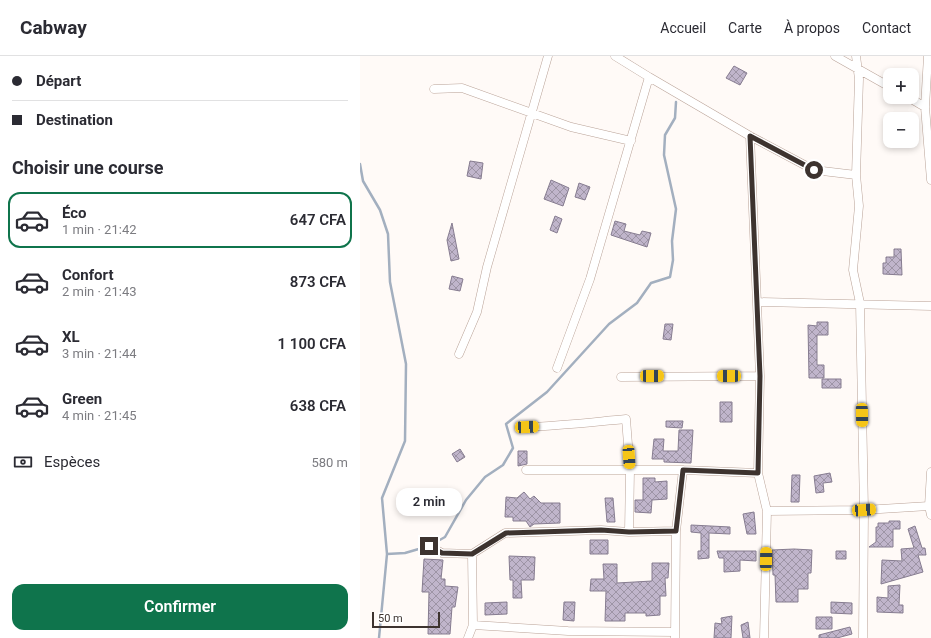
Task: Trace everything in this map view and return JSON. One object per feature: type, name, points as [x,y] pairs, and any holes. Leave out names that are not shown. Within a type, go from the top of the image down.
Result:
[{"type":"street","points":[[460,354],[477,312],[487,267],[548,56]]},
{"type":"street","points":[[615,56],[750,136],[814,170],[856,175]]},
{"type":"street","points":[[835,56],[883,83]]},
{"type":"street","points":[[856,56],[856,175],[858,206],[853,270],[860,303],[864,510],[863,638]]},
{"type":"street","points":[[928,56],[925,106],[928,119],[931,180]]},
{"type":"street","points":[[557,368],[590,279],[650,77]]},
{"type":"street","points":[[434,89],[462,88],[571,126],[631,141]]},
{"type":"street","points":[[919,103],[925,106]]},
{"type":"street","points":[[750,136],[760,376],[758,473],[767,511],[764,638]]},
{"type":"street","points":[[757,302],[860,303],[931,306]]},
{"type":"street","points":[[621,376],[760,376]]},
{"type":"street","points":[[527,427],[548,428],[563,424],[626,418],[630,470],[629,532]]},
{"type":"street","points":[[526,470],[683,470],[758,473]]},
{"type":"street","points":[[473,625],[568,631],[675,635],[676,531],[683,470]]},
{"type":"street","points":[[931,472],[929,506],[931,515]]},
{"type":"street","points":[[767,511],[864,510],[929,506]]},
{"type":"street","points":[[429,546],[442,553],[472,554],[506,533],[601,530],[629,532],[676,531]]},
{"type":"street","points":[[468,638],[473,625],[472,554]]},
{"type":"building","points":[[734,66],[747,73],[740,85],[726,78]]},
{"type":"building","points":[[470,161],[483,163],[481,179],[467,176]]},
{"type":"building","points":[[551,180],[569,188],[563,206],[544,199]]},
{"type":"building","points":[[579,183],[590,187],[585,200],[575,197]]},
{"type":"building","points":[[555,216],[562,219],[557,233],[550,230]]},
{"type":"building","points":[[615,221],[626,224],[624,231],[640,235],[642,231],[651,233],[647,247],[611,235]]},
{"type":"building","points":[[452,223],[459,259],[451,261],[447,240]]},
{"type":"building","points":[[894,249],[901,249],[902,275],[883,274],[883,263],[886,263],[886,257],[894,257]]},
{"type":"building","points":[[452,276],[463,279],[460,291],[449,289]]},
{"type":"building","points":[[817,322],[828,322],[828,335],[817,335],[817,365],[824,365],[824,378],[809,378],[808,325],[817,326]]},
{"type":"building","points":[[665,324],[673,324],[671,340],[663,339]]},
{"type":"building","points":[[822,379],[841,379],[841,388],[822,388]]},
{"type":"building","points":[[720,402],[732,402],[732,422],[720,422]]},
{"type":"building","points":[[666,421],[683,421],[682,428],[666,427]]},
{"type":"building","points":[[679,430],[693,430],[691,463],[664,462],[664,459],[652,459],[654,439],[664,439],[663,451],[678,451]]},
{"type":"building","points":[[460,449],[465,457],[457,462],[452,454]]},
{"type":"building","points":[[518,451],[527,451],[527,464],[518,466]]},
{"type":"building","points":[[830,473],[832,482],[823,483],[824,492],[816,493],[814,476]]},
{"type":"building","points":[[792,475],[800,475],[799,502],[791,502]]},
{"type":"building","points":[[643,478],[655,478],[655,482],[667,481],[667,499],[652,500],[651,513],[635,512],[635,500],[643,500]]},
{"type":"building","points":[[524,492],[530,499],[534,496],[541,503],[560,503],[560,523],[534,524],[530,527],[526,521],[513,521],[513,517],[505,517],[506,497],[517,498]]},
{"type":"building","points":[[605,498],[613,498],[615,522],[607,522]]},
{"type":"building","points":[[754,512],[756,534],[747,534],[743,514]]},
{"type":"building","points":[[889,521],[900,521],[900,529],[893,529],[893,547],[869,547],[876,542],[876,527],[878,527],[878,523],[889,523]]},
{"type":"building","points":[[691,525],[730,527],[730,534],[709,533],[709,558],[698,559],[698,551],[701,551],[701,533],[691,532]]},
{"type":"building","points":[[915,526],[922,548],[925,548],[926,555],[918,555],[923,572],[881,584],[882,560],[902,561],[901,549],[914,548],[908,529]]},
{"type":"building","points":[[590,540],[608,540],[608,554],[590,554]]},
{"type":"building","points":[[772,550],[812,550],[811,573],[808,573],[808,589],[798,589],[798,602],[776,602]]},
{"type":"building","points":[[717,551],[756,551],[756,561],[740,560],[740,571],[724,572],[724,558],[719,558]]},
{"type":"building","points":[[836,551],[846,551],[846,559],[836,559]]},
{"type":"building","points":[[509,556],[535,557],[534,580],[521,580],[522,598],[513,598],[513,580],[510,580]]},
{"type":"building","points":[[424,559],[443,560],[441,579],[445,579],[445,586],[458,587],[455,607],[452,607],[450,634],[428,634],[429,592],[422,592]]},
{"type":"building","points":[[652,563],[669,563],[668,578],[665,578],[666,596],[660,596],[660,615],[646,616],[646,613],[625,613],[625,621],[605,621],[606,591],[590,591],[591,579],[604,579],[603,564],[617,564],[617,583],[652,581]]},
{"type":"building","points":[[900,585],[899,605],[903,605],[903,613],[877,612],[877,597],[888,598],[888,586]]},
{"type":"building","points":[[507,602],[507,614],[485,615],[485,603]]},
{"type":"building","points":[[564,602],[575,602],[574,621],[563,620]]},
{"type":"building","points":[[831,602],[852,603],[852,614],[831,613]]},
{"type":"building","points":[[732,616],[731,638],[714,638],[715,623],[722,624],[721,618]]},
{"type":"building","points":[[816,617],[832,617],[832,629],[816,629]]},
{"type":"building","points":[[748,622],[750,638],[743,638],[741,625]]},
{"type":"building","points":[[850,627],[852,634],[837,638],[819,638],[819,635]]},
{"type":"waterway","points":[[387,554],[405,553],[429,546],[445,537],[466,500],[485,477],[503,465],[513,448],[506,424],[547,392],[609,324],[637,303],[651,283],[670,277],[673,260],[672,241],[676,209],[664,155],[665,135],[675,118],[676,102]]},
{"type":"waterway","points":[[360,164],[363,181],[380,210],[388,234],[390,282],[406,364],[405,441],[382,498],[387,554],[379,638]]},
{"type":"route","points":[[429,546],[442,553],[472,554],[506,533],[601,530],[629,532],[676,531],[683,470],[758,473],[760,376],[750,136],[814,170]]}]
